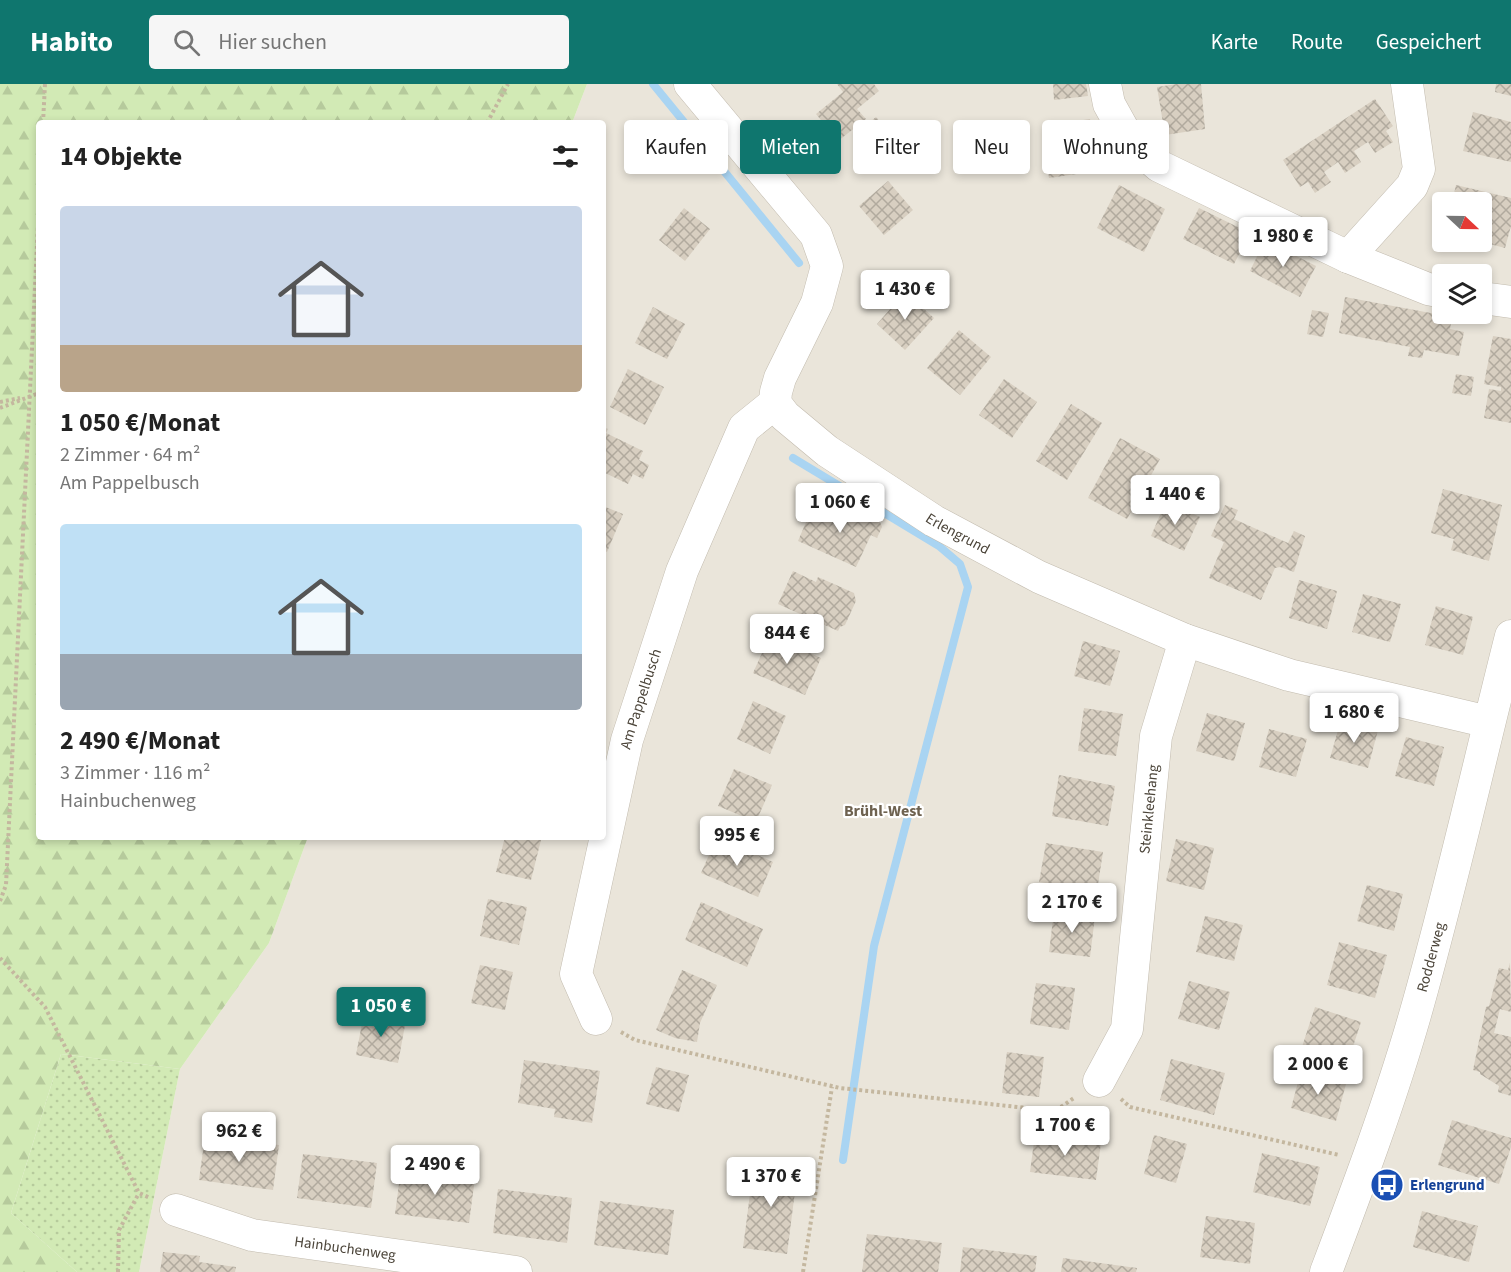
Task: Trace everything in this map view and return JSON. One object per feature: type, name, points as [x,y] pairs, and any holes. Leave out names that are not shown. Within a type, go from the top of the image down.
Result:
[{"type":"street","points":[[690,84],[816,235],[827,266],[817,303],[780,378],[775,403]]},
{"type":"street","points":[[1105,84],[1109,104],[1129,140],[1159,166],[1348,257],[1432,290]]},
{"type":"street","points":[[1348,257],[1412,186],[1419,169],[1407,84]]},
{"type":"street","points":[[1492,299],[1511,302]]},
{"type":"street","name":"Erlengrund","points":[[775,403],[785,416],[827,451],[934,521],[1039,577],[1185,640],[1289,675],[1489,722]]},
{"type":"street","name":"Am Pappelbusch","points":[[606,836],[627,740],[682,571],[744,428],[775,403]]},
{"type":"street","name":"Rodderweg","points":[[1326,1272],[1368,1162],[1418,1006],[1511,636]]},
{"type":"street","name":"Steinkleehang","points":[[1098,1081],[1126,1029],[1156,736],[1185,640]]},
{"type":"street","name":"Am Pappelbusch","points":[[596,1019],[576,974],[605,840]]},
{"type":"street","name":"Hainbuchenweg","points":[[165,1205],[252,1235],[423,1266],[516,1272]]},
{"type":"path","points":[[43,120],[45,84]]},
{"type":"path","points":[[489,120],[508,84]]},
{"type":"path","points":[[0,901],[6,885],[36,268]]},
{"type":"path","points":[[0,408],[36,394]]},
{"type":"path","points":[[0,402],[30,396]]},
{"type":"path","points":[[0,958],[45,1007],[139,1193],[165,1205]]},
{"type":"path","points":[[596,1019],[635,1040],[832,1087],[863,1091],[1055,1111],[1098,1081],[1130,1107],[1368,1162]]},
{"type":"path","points":[[804,1272],[832,1087]]},
{"type":"path","points":[[118,1272],[119,1230],[139,1193]]},
{"type":"shaded area","points":[[587,84],[1511,84],[1511,1272],[139,1272],[180,1069],[269,943],[307,840],[606,840],[606,120],[573,120]]},
{"type":"green space","points":[[0,84],[587,84],[573,120],[36,120],[36,840],[307,840],[269,943],[180,1069],[61,1054],[11,1213],[77,1272],[0,1272]]},
{"type":"green space","points":[[61,1054],[180,1069],[139,1272],[77,1272],[11,1213]]},
{"type":"building","points":[[837,84],[874,84],[879,91],[857,109],[866,119],[853,120],[853,129],[841,139],[841,120],[821,120],[816,114],[843,92]]},
{"type":"building","points":[[1053,84],[1086,84],[1088,96],[1054,100]]},
{"type":"building","points":[[1201,84],[1205,129],[1169,134],[1169,120],[1162,120],[1157,87]]},
{"type":"building","points":[[1496,84],[1511,84],[1511,96],[1495,92]]},
{"type":"building","points":[[1375,99],[1393,126],[1386,131],[1393,142],[1375,153],[1368,142],[1354,151],[1361,162],[1345,173],[1338,162],[1324,172],[1331,182],[1315,193],[1308,182],[1300,187],[1283,160]]},
{"type":"building","points":[[1473,112],[1511,122],[1511,162],[1463,151]]},
{"type":"building","points":[[1048,174],[1076,174],[1049,178]]},
{"type":"building","points":[[888,181],[913,210],[884,235],[859,206]]},
{"type":"building","points":[[1119,185],[1165,209],[1144,252],[1097,228]]},
{"type":"building","points":[[1456,185],[1486,192],[1454,192]]},
{"type":"building","points":[[1492,194],[1511,198],[1511,226],[1505,248],[1492,245]]},
{"type":"building","points":[[684,208],[710,229],[685,261],[659,240]]},
{"type":"building","points":[[1199,208],[1250,233],[1234,264],[1183,239]]},
{"type":"building","points":[[1265,240],[1316,266],[1300,297],[1250,271]]},
{"type":"building","points":[[905,292],[934,318],[905,350],[877,324]]},
{"type":"building","points":[[1345,297],[1432,313],[1432,324],[1451,324],[1450,329],[1464,332],[1459,356],[1424,350],[1422,358],[1408,356],[1410,347],[1339,333]]},
{"type":"building","points":[[653,307],[685,324],[667,359],[635,343]]},
{"type":"building","points":[[1312,310],[1329,313],[1323,337],[1307,334]]},
{"type":"building","points":[[959,330],[991,357],[960,395],[927,368]]},
{"type":"building","points":[[1493,336],[1511,339],[1511,423],[1484,418],[1489,389],[1501,391],[1501,387],[1484,384]]},
{"type":"building","points":[[628,369],[664,387],[645,425],[610,407]]},
{"type":"building","points":[[1456,374],[1474,377],[1471,396],[1452,393]]},
{"type":"building","points":[[1004,379],[1037,402],[1012,438],[979,415]]},
{"type":"building","points":[[1071,404],[1102,423],[1067,480],[1036,461]]},
{"type":"building","points":[[606,433],[643,451],[639,460],[649,465],[643,479],[633,474],[628,484],[606,473]]},
{"type":"building","points":[[1120,438],[1160,459],[1127,519],[1088,498]]},
{"type":"building","points":[[1443,489],[1502,505],[1489,561],[1451,550],[1454,539],[1431,533]]},
{"type":"building","points":[[1166,501],[1200,517],[1184,551],[1151,536]]},
{"type":"building","points":[[843,503],[880,522],[882,527],[877,538],[871,535],[856,567],[798,541],[812,508],[836,519]]},
{"type":"building","points":[[1225,505],[1238,510],[1234,519],[1288,543],[1294,531],[1305,536],[1294,572],[1280,567],[1275,568],[1261,600],[1209,578],[1224,542],[1211,536]]},
{"type":"building","points":[[606,507],[623,514],[606,552]]},
{"type":"building","points":[[793,571],[816,582],[818,577],[854,593],[856,601],[845,625],[838,631],[778,604]]},
{"type":"building","points":[[1299,580],[1337,591],[1327,629],[1289,618]]},
{"type":"building","points":[[1363,594],[1401,604],[1390,642],[1352,632]]},
{"type":"building","points":[[1436,606],[1473,617],[1463,655],[1425,645]]},
{"type":"building","points":[[770,635],[821,658],[805,695],[753,673]]},
{"type":"building","points":[[1083,641],[1120,651],[1110,686],[1074,676]]},
{"type":"building","points":[[753,701],[786,716],[770,754],[737,739]]},
{"type":"building","points":[[1084,708],[1123,714],[1116,756],[1078,751]]},
{"type":"building","points":[[1207,713],[1245,723],[1234,761],[1196,751]]},
{"type":"building","points":[[1341,720],[1378,730],[1368,768],[1330,758]]},
{"type":"building","points":[[1269,729],[1307,739],[1296,777],[1259,767]]},
{"type":"building","points":[[1406,737],[1444,747],[1434,786],[1395,776]]},
{"type":"building","points":[[734,769],[772,785],[756,822],[718,806]]},
{"type":"building","points":[[1059,775],[1115,786],[1108,826],[1052,816]]},
{"type":"building","points":[[717,837],[773,862],[758,897],[701,873]]},
{"type":"building","points":[[1176,839],[1214,848],[1204,890],[1166,881]]},
{"type":"building","points":[[504,840],[541,840],[531,880],[496,872]]},
{"type":"building","points":[[1046,843],[1103,852],[1097,891],[1039,882]]},
{"type":"building","points":[[1367,885],[1403,894],[1394,931],[1357,921]]},
{"type":"building","points":[[488,899],[527,907],[519,945],[480,936]]},
{"type":"building","points":[[701,902],[763,929],[747,967],[685,940]]},
{"type":"building","points":[[1054,911],[1095,916],[1090,957],[1049,952]]},
{"type":"building","points":[[1205,916],[1243,925],[1234,961],[1196,952]]},
{"type":"building","points":[[1339,942],[1387,955],[1375,998],[1327,985]]},
{"type":"building","points":[[1510,963],[1511,1012],[1500,1009],[1494,1033],[1511,1037],[1511,1096],[1498,1092],[1499,1086],[1480,1072],[1473,1070],[1486,1007],[1489,1006],[1499,968],[1508,970]]},
{"type":"building","points":[[480,965],[513,972],[505,1010],[471,1003]]},
{"type":"building","points":[[682,970],[717,985],[700,1023],[697,1042],[675,1038],[656,1030]]},
{"type":"building","points":[[1189,981],[1230,992],[1219,1030],[1178,1019]]},
{"type":"building","points":[[1036,983],[1075,988],[1069,1030],[1030,1024]]},
{"type":"building","points":[[1315,1007],[1361,1022],[1346,1068],[1300,1053]]},
{"type":"building","points":[[364,1013],[406,1020],[398,1063],[356,1055]]},
{"type":"building","points":[[1007,1052],[1044,1057],[1039,1097],[1002,1093]]},
{"type":"building","points":[[1171,1059],[1225,1073],[1214,1115],[1160,1100]]},
{"type":"building","points":[[524,1060],[600,1071],[592,1123],[554,1117],[555,1109],[518,1103]]},
{"type":"building","points":[[656,1067],[689,1075],[679,1112],[646,1104]]},
{"type":"building","points":[[1301,1071],[1346,1084],[1336,1121],[1291,1108]]},
{"type":"building","points":[[1452,1120],[1511,1138],[1511,1147],[1499,1184],[1438,1165]]},
{"type":"building","points":[[1035,1134],[1101,1143],[1096,1180],[1030,1172]]},
{"type":"building","points":[[1154,1135],[1187,1144],[1176,1183],[1144,1174]]},
{"type":"building","points":[[205,1136],[279,1145],[273,1190],[199,1180]]},
{"type":"building","points":[[1262,1153],[1320,1167],[1310,1206],[1253,1192]]},
{"type":"building","points":[[303,1154],[377,1163],[371,1208],[297,1198]]},
{"type":"building","points":[[754,1163],[798,1168],[787,1254],[743,1248]]},
{"type":"building","points":[[401,1169],[475,1178],[469,1223],[395,1214]]},
{"type":"building","points":[[498,1189],[572,1198],[567,1243],[493,1233]]},
{"type":"building","points":[[600,1201],[674,1210],[668,1255],[594,1245]]},
{"type":"building","points":[[1422,1211],[1478,1226],[1469,1262],[1413,1247]]},
{"type":"building","points":[[1206,1216],[1255,1223],[1250,1264],[1200,1257]]},
{"type":"building","points":[[867,1234],[942,1243],[938,1272],[862,1272]]},
{"type":"building","points":[[963,1247],[1037,1256],[1035,1272],[960,1272]]},
{"type":"building","points":[[163,1252],[200,1256],[199,1262],[236,1267],[235,1272],[160,1272]]},
{"type":"building","points":[[1063,1258],[1137,1268],[1136,1272],[1061,1272]]},
{"type":"waterway","points":[[653,84],[799,263]]},
{"type":"waterway","points":[[793,458],[939,546],[960,564],[968,587],[874,946],[843,1160]]},
{"type":"place","name":"Erlengrund","points":[[1387,1185]]},
{"type":"district","name":"Brühl-West","points":[[883,811]]}]
